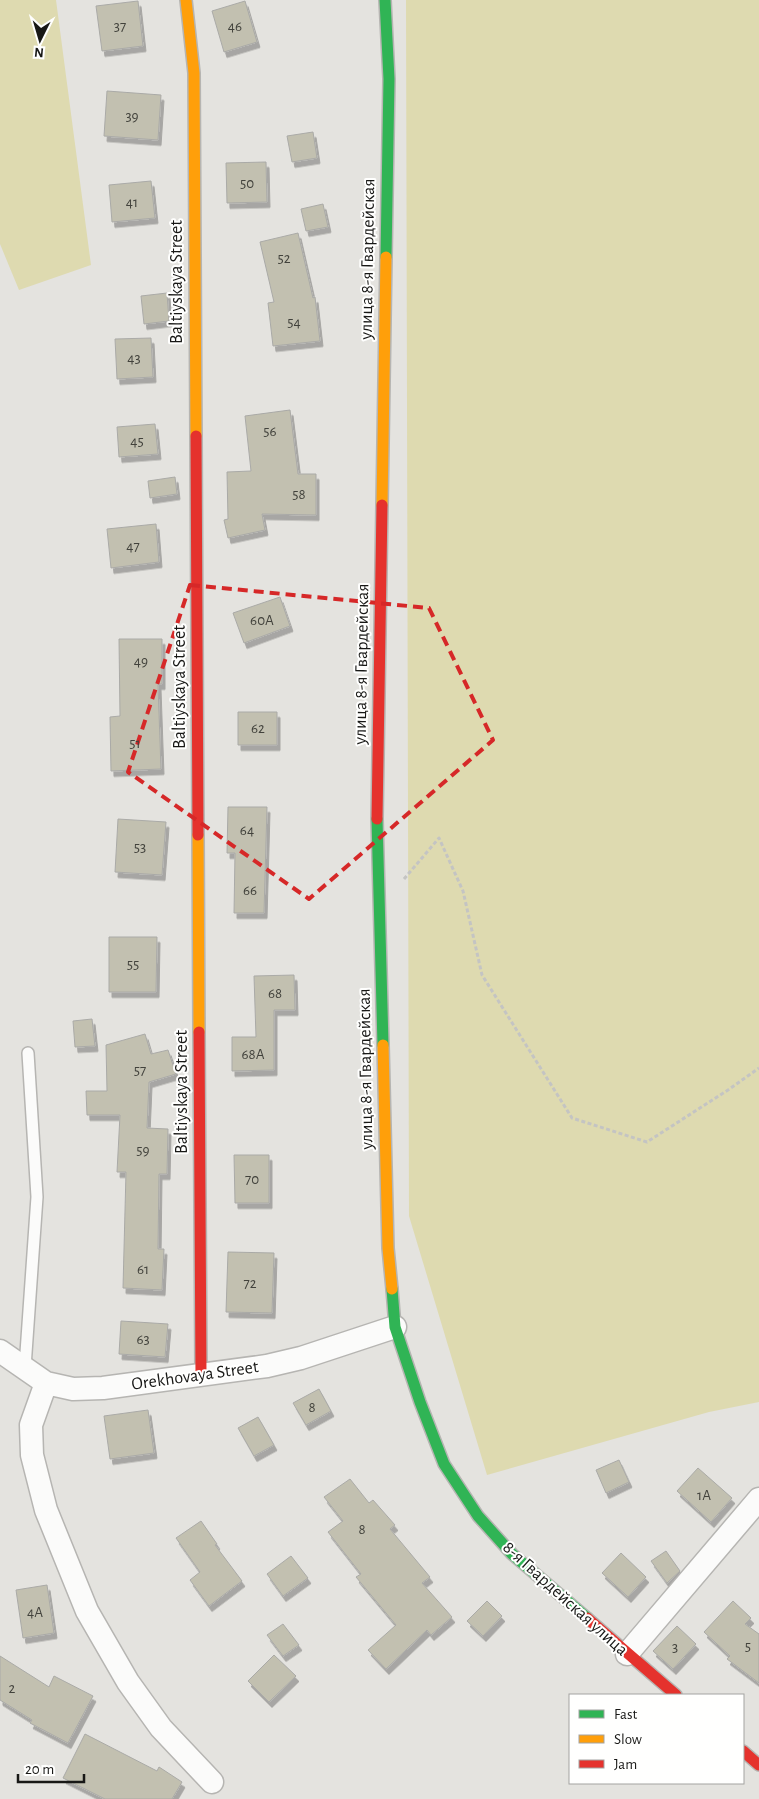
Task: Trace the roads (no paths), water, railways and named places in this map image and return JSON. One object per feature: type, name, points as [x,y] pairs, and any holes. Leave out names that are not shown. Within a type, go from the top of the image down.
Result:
[{"type":"street","name":"Baltiyskaya Street","points":[[186,0],[194,83],[201,1375]]},
{"type":"street","name":"улица 8-я Гвардейская","points":[[385,0],[389,79],[377,799],[388,1248],[395,1327]]},
{"type":"street","name":"Orekhovaya Street","points":[[0,1351],[46,1383],[73,1389],[104,1388],[267,1366],[301,1358],[395,1327]]},
{"type":"street","name":"8-я Гвардейская улица","points":[[395,1327],[420,1402],[444,1464],[478,1516],[512,1554],[675,1694]]},
{"type":"street","points":[[46,1383],[31,1425],[32,1455],[46,1510],[88,1610],[128,1682],[161,1728],[212,1782]]},
{"type":"street","points":[[627,1654],[759,1498]]},
{"type":"street","points":[[744,1752],[759,1765]]},
{"type":"lane","points":[[25,1367],[37,1197],[28,1053]]}]
